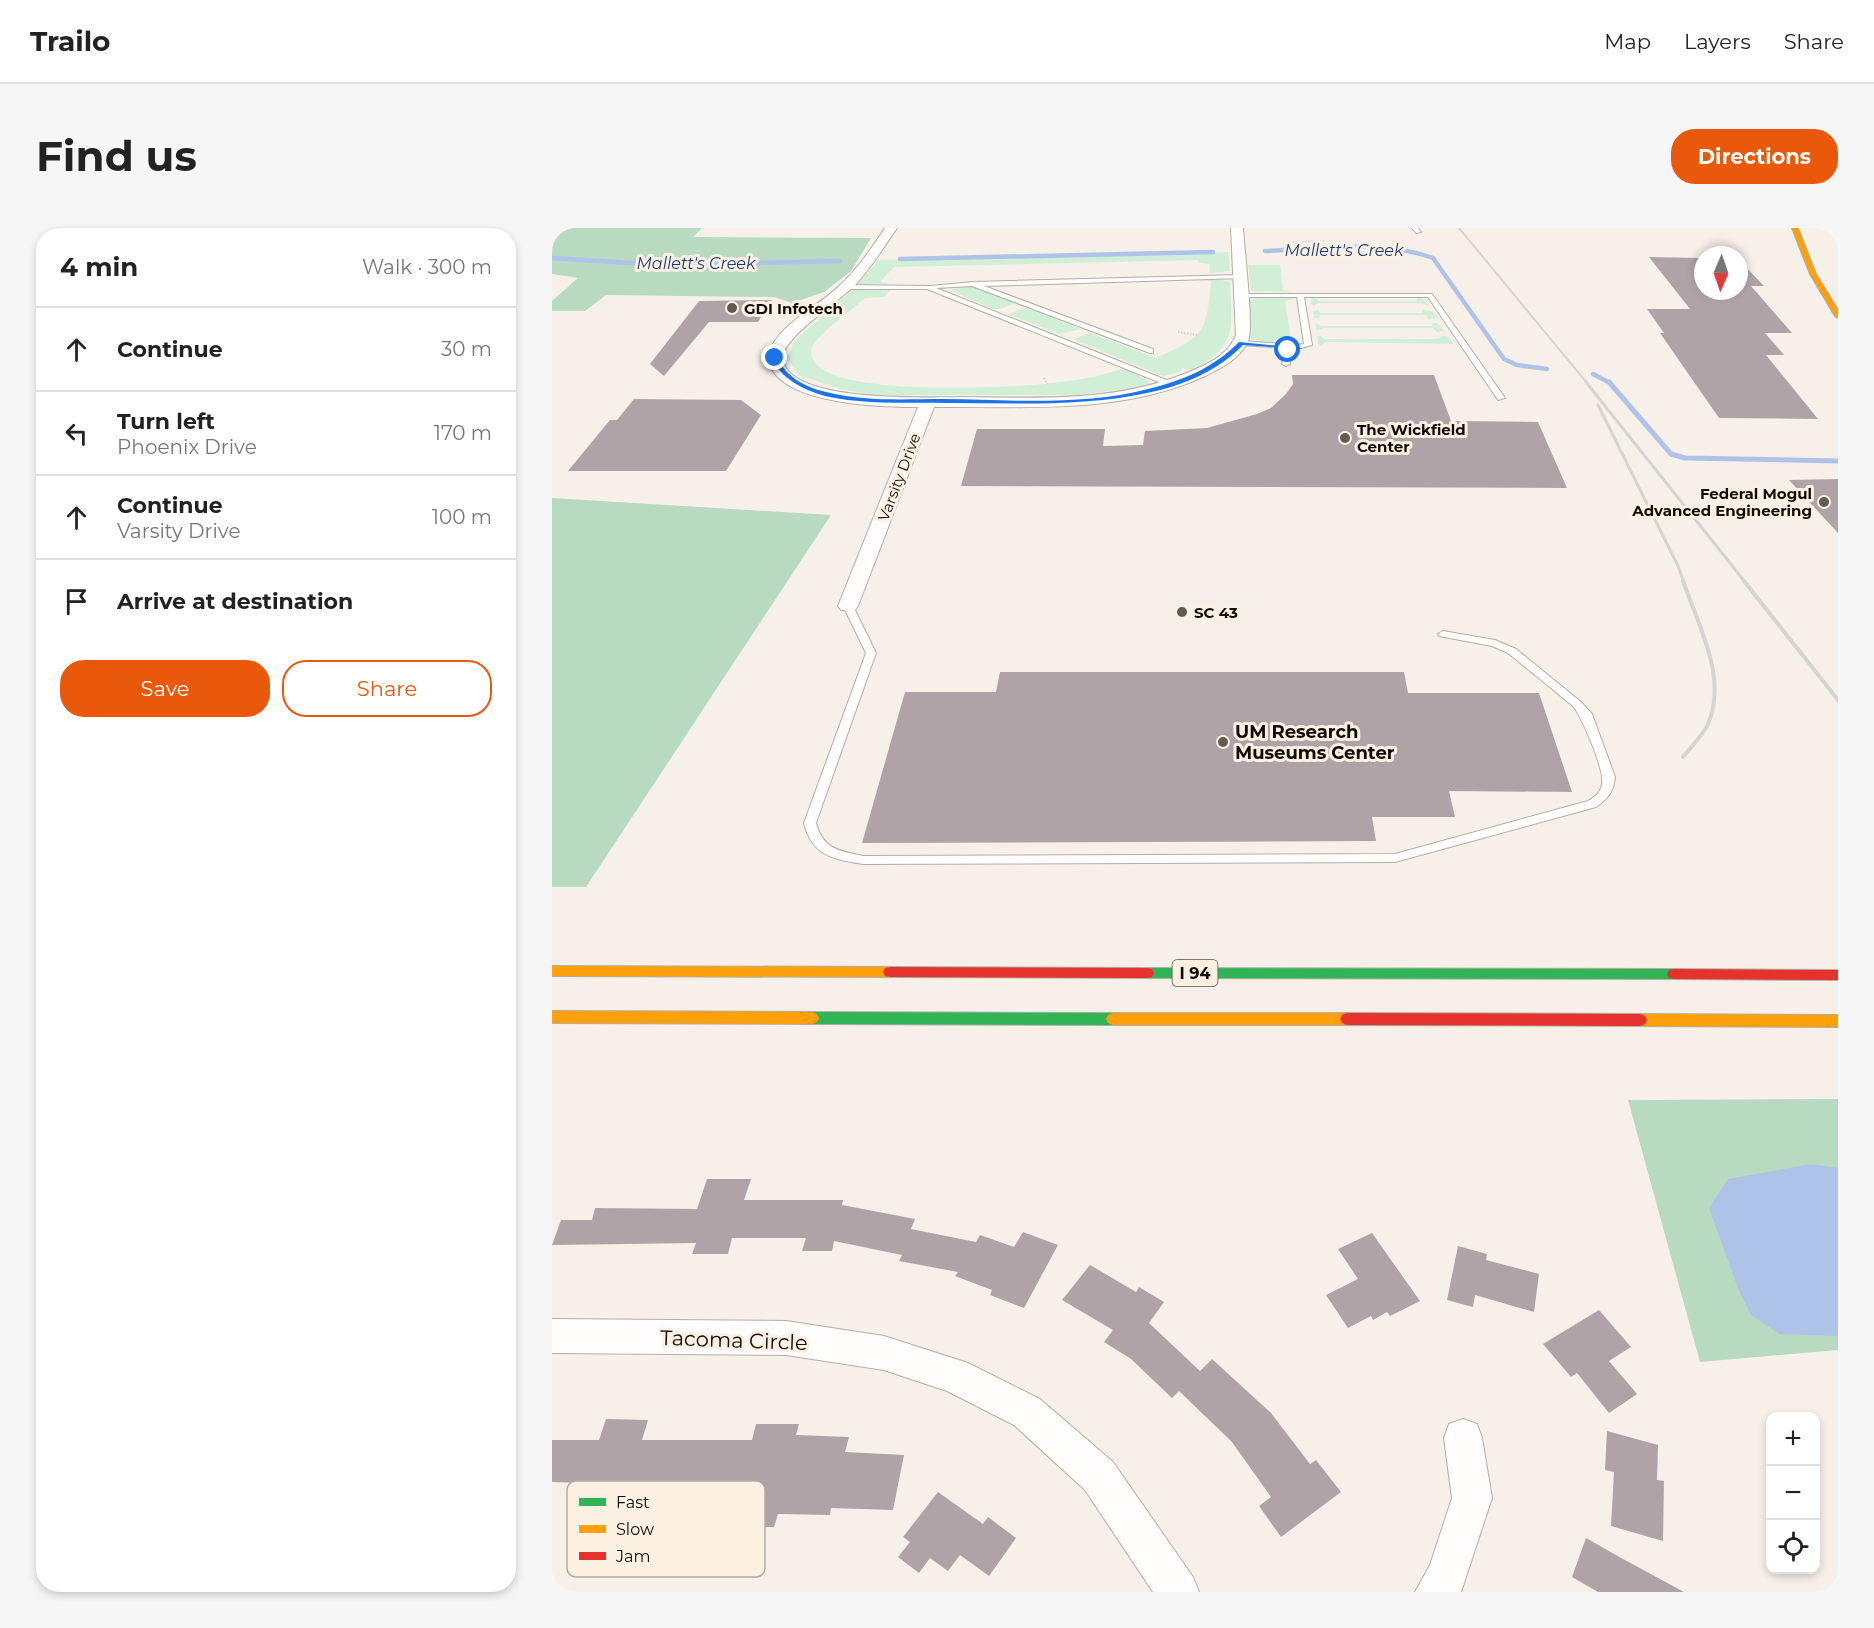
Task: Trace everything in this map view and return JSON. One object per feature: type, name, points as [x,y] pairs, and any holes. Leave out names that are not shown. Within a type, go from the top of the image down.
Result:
[{"type":"main road","points":[[1795,228],[1802,252],[1821,291],[1838,316]]},
{"type":"main road","name":"I 94","points":[[552,971],[1838,975]]},
{"type":"main road","points":[[552,1017],[1838,1021]]},
{"type":"street","points":[[891,228],[847,286],[788,335],[776,350],[775,358],[780,370],[799,384],[826,394],[870,400],[928,402],[1078,401],[1147,392],[1171,385],[1216,365],[1228,357],[1241,343],[1243,335],[1237,228]]},
{"type":"street","name":"Varsity Drive","points":[[848,606],[928,402]]},
{"type":"street","name":"Tacoma Circle","points":[[552,1336],[786,1338],[884,1353],[955,1376],[1027,1412],[1099,1476],[1178,1592]]},
{"type":"street","points":[[1436,1592],[1447,1576],[1472,1498],[1463,1438]]},
{"type":"lane","points":[[847,286],[894,290],[973,284],[1240,277]]},
{"type":"lane","points":[[973,284],[1150,351]]},
{"type":"lane","points":[[928,287],[1171,385]]},
{"type":"lane","points":[[1241,295],[1430,296],[1501,398]]},
{"type":"lane","points":[[1286,364],[1288,350],[1308,345],[1300,295]]},
{"type":"lane","points":[[1015,307],[1025,304]]},
{"type":"lane","points":[[995,314],[1005,310]]},
{"type":"lane","points":[[1080,332],[1091,328]]},
{"type":"lane","points":[[1059,339],[1070,336]]},
{"type":"lane","points":[[1241,343],[1299,348]]},
{"type":"lane","points":[[848,606],[872,654],[810,823],[812,837],[821,848],[838,855],[863,860],[1395,858],[1592,804],[1604,796],[1609,787],[1609,777],[1586,714],[1577,704],[1512,651],[1479,639],[1443,634]]},
{"type":"path","points":[[1293,242],[1324,241]]},
{"type":"path","points":[[1178,332],[1197,335]]},
{"type":"path","points":[[1044,378],[1047,384]]},
{"type":"green space","points":[[552,228],[702,228],[693,237],[871,238],[851,271],[824,292],[792,303],[774,297],[606,295],[585,311],[552,311],[552,301],[578,278],[552,274]]},
{"type":"green space","points":[[1228,252],[1230,271],[1209,273],[1210,264],[1199,263],[1197,260],[894,267],[880,282],[889,283],[887,284],[858,284],[878,260]]},
{"type":"green space","points":[[1248,265],[1280,265],[1283,290],[1291,292],[1251,291]]},
{"type":"green space","points":[[1199,280],[1230,282],[1231,325],[1225,344],[1206,362],[1191,371],[1182,368],[1180,372],[1163,376],[1073,339],[1090,333],[1156,358],[1172,351],[1193,338],[1200,331],[1204,322],[1211,281]]},
{"type":"green space","points":[[961,286],[971,286],[1015,303],[1000,309],[993,309],[950,290]]},
{"type":"green space","points":[[852,290],[890,290],[884,297],[865,298],[815,342],[812,347],[816,364],[837,376],[871,383],[954,388],[1063,382],[1125,370],[1144,378],[1152,386],[1077,395],[875,395],[840,389],[798,375],[787,358],[794,341]]},
{"type":"green space","points":[[1296,298],[1285,301],[1291,340],[1301,342],[1259,342],[1250,339],[1250,300]]},
{"type":"green space","points":[[1311,298],[1316,298],[1318,301],[1418,301],[1417,298],[1422,298],[1430,306],[1420,303],[1318,303],[1314,306],[1311,304]]},
{"type":"green space","points":[[1026,308],[1081,329],[1060,334],[1008,314]]},
{"type":"green space","points":[[1318,310],[1320,313],[1423,313],[1422,310],[1432,311],[1439,318],[1428,319],[1426,315],[1320,315],[1319,318],[1314,318],[1313,311]]},
{"type":"green space","points":[[1315,323],[1322,326],[1432,326],[1433,323],[1437,323],[1445,331],[1437,332],[1433,328],[1323,328],[1317,331]]},
{"type":"green space","points":[[1317,336],[1324,339],[1439,339],[1441,336],[1447,336],[1454,344],[1326,342],[1321,345],[1318,344]]},
{"type":"green space","points":[[552,498],[831,515],[586,887],[552,887]]},
{"type":"green space","points":[[1838,1099],[1838,1350],[1700,1362],[1628,1100]]},
{"type":"water","points":[[1811,1164],[1838,1168],[1838,1336],[1779,1334],[1751,1315],[1739,1291],[1709,1208],[1728,1179]]},
{"type":"building","points":[[1649,257],[1694,258],[1694,300],[1748,300],[1748,269],[1764,286],[1751,286],[1792,333],[1765,333],[1784,355],[1766,355],[1818,419],[1719,418],[1660,333],[1664,333],[1647,309],[1690,309]]},
{"type":"building","points":[[772,300],[758,322],[709,322],[664,376],[650,364],[699,301]]},
{"type":"building","name":"The Wickfield Center","points":[[1292,375],[1434,375],[1451,421],[1538,422],[1567,488],[961,486],[977,429],[1105,429],[1103,446],[1143,445],[1145,431],[1207,428],[1271,408],[1293,384]]},
{"type":"building","points":[[634,399],[741,400],[761,415],[726,471],[568,471],[610,420],[617,420]]},
{"type":"building","name":"Federal Mogul Advanced Engineering","points":[[1838,479],[1838,533],[1789,480]]},
{"type":"building","name":"UM Research Museums Center","points":[[1000,672],[1404,672],[1408,693],[1539,693],[1572,792],[1449,791],[1455,817],[1372,817],[1376,841],[862,843],[905,692],[996,692]]},
{"type":"building","points":[[707,1179],[751,1179],[744,1200],[843,1200],[842,1205],[915,1219],[911,1229],[976,1242],[980,1235],[1014,1247],[1023,1232],[1058,1245],[1024,1308],[990,1295],[992,1290],[955,1276],[958,1272],[899,1261],[902,1255],[834,1241],[832,1251],[802,1251],[806,1238],[732,1238],[728,1254],[692,1254],[696,1243],[552,1245],[561,1220],[592,1220],[595,1208],[697,1209]]},
{"type":"building","points":[[1372,1233],[1420,1301],[1390,1316],[1387,1312],[1373,1320],[1371,1316],[1348,1328],[1326,1295],[1358,1279],[1338,1249]]},
{"type":"building","points":[[1458,1246],[1487,1254],[1486,1260],[1539,1274],[1534,1312],[1475,1295],[1473,1307],[1447,1300]]},
{"type":"building","points":[[1090,1265],[1136,1292],[1139,1287],[1164,1302],[1149,1323],[1200,1371],[1212,1359],[1271,1413],[1310,1464],[1316,1460],[1341,1492],[1281,1537],[1259,1506],[1271,1497],[1232,1442],[1179,1391],[1172,1398],[1131,1359],[1104,1342],[1113,1330],[1062,1300]]},
{"type":"building","points":[[1599,1310],[1631,1347],[1609,1361],[1637,1394],[1609,1413],[1577,1373],[1571,1377],[1543,1344]]},
{"type":"building","points":[[606,1419],[648,1420],[642,1440],[752,1440],[756,1424],[799,1424],[796,1435],[849,1437],[845,1452],[904,1455],[893,1510],[831,1508],[830,1515],[778,1514],[774,1527],[765,1527],[765,1481],[552,1482],[552,1440],[599,1440]]},
{"type":"building","points":[[1607,1431],[1658,1445],[1657,1480],[1664,1481],[1663,1541],[1611,1526],[1614,1472],[1605,1470]]},
{"type":"building","points":[[938,1492],[983,1524],[988,1517],[1016,1538],[989,1576],[960,1555],[948,1571],[930,1558],[919,1573],[898,1557],[910,1542],[903,1537]]},
{"type":"building","points":[[1586,1538],[1684,1592],[1598,1592],[1572,1577]]},
{"type":"waterway","name":"Mallett's Creek","points":[[1265,251],[1371,247],[1413,252],[1433,258],[1504,359],[1517,365],[1547,369]]},
{"type":"waterway","name":"Mallett's Creek","points":[[900,259],[1213,252]]},
{"type":"waterway","name":"Mallett's Creek","points":[[552,258],[661,265],[840,261]]},
{"type":"waterway","name":"Mallett's Creek","points":[[1593,374],[1610,383]]},
{"type":"waterway","name":"Mallett's Creek","points":[[1610,383],[1671,454],[1685,458],[1838,461]]},
{"type":"railway","points":[[1459,228],[1587,383]]},
{"type":"railway","points":[[1586,382],[1745,582]]},
{"type":"railway","points":[[1598,405],[1684,582]]},
{"type":"railway","points":[[1683,581],[1709,651],[1715,688],[1708,724],[1683,757]]},
{"type":"railway","points":[[1744,581],[1838,700]]},
{"type":"traffic: fast","points":[[1147,973],[1674,974]]},
{"type":"traffic: fast","points":[[812,1018],[1113,1019]]},
{"type":"traffic: slow","points":[[1795,228],[1813,274],[1838,316]]},
{"type":"traffic: slow","points":[[552,971],[890,972]]},
{"type":"traffic: slow","points":[[552,1017],[812,1018]]},
{"type":"traffic: slow","points":[[1113,1019],[1347,1019]]},
{"type":"traffic: slow","points":[[1640,1020],[1838,1021]]},
{"type":"traffic: jam","points":[[890,972],[1147,973]]},
{"type":"traffic: jam","points":[[1674,974],[1838,975]]},
{"type":"traffic: jam","points":[[1347,1019],[1640,1020]]},
{"type":"place","name":"GDI Infotech","points":[[732,308]]},
{"type":"place","name":"The Wickfield Center","points":[[1345,438]]},
{"type":"place","name":"Federal Mogul Advanced Engineering","points":[[1824,502]]},
{"type":"place","name":"SC 43","points":[[1182,612]]},
{"type":"place","name":"UM Research Museums Center","points":[[1223,742]]},
{"type":"route","points":[[775,358],[780,370],[799,384],[826,394],[870,400],[1045,402],[1078,401],[1147,392],[1178,383],[1216,365],[1228,357],[1241,343],[1299,348],[1288,350]]}]
